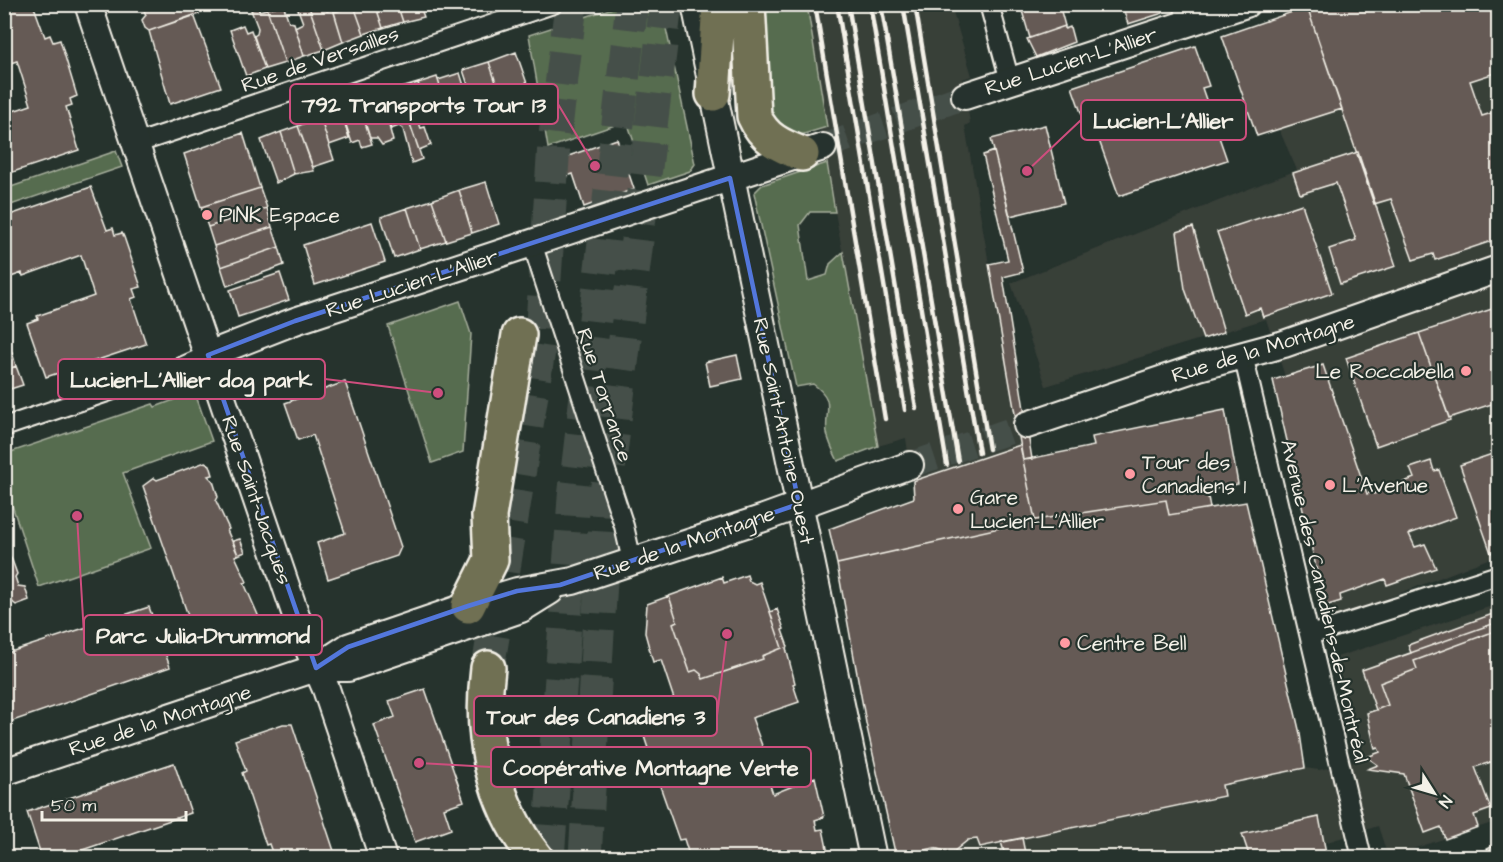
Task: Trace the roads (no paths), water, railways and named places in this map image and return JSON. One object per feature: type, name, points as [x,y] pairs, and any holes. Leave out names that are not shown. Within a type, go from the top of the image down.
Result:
[{"type":"highway","points":[[713,94],[719,4]]},
{"type":"highway","points":[[748,4],[754,116],[761,130],[772,141],[813,150]]},
{"type":"highway","points":[[468,606],[492,560],[489,516],[519,334]]},
{"type":"highway","points":[[488,668],[484,714],[491,767],[504,806],[536,858]]},
{"type":"street","name":"Rue Saint-Jacques","points":[[88,4],[383,858]]},
{"type":"street","name":"Rue de Versailles","points":[[135,144],[553,4]]},
{"type":"street","name":"Rue Saint-Antoine Ouest","points":[[695,4],[873,858]]},
{"type":"street","points":[[989,4],[1010,81]]},
{"type":"street","name":"Rue Lucien-L'Allier","points":[[965,96],[1186,13],[1246,4]]},
{"type":"street","name":"Rue Lucien-L'Allier","points":[[4,427],[181,367],[295,321],[813,150]]},
{"type":"street","name":"Rue Torrance","points":[[532,243],[624,526],[632,561]]},
{"type":"street","name":"Rue de la Montagne","points":[[1027,425],[1199,367],[1314,334],[1498,269]]},
{"type":"street","name":"Avenue des Canadiens-de-Montréal","points":[[1243,355],[1362,858]]},
{"type":"street","name":"Rue de la Montagne","points":[[4,772],[316,668],[340,650],[468,606],[517,591],[560,585],[910,465]]},
{"type":"street","points":[[1310,635],[1498,575]]},
{"type":"street","name":"Rue de la Montagne","points":[[316,668],[348,668],[521,609],[560,585]]},
{"type":"street","points":[[1492,858],[1498,855]]},
{"type":"tunnel","points":[[488,668],[541,338],[554,144],[571,4]]},
{"type":"tunnel","points":[[548,858],[574,498],[632,4]]},
{"type":"tunnel","points":[[585,858],[606,494],[666,4]]},
{"type":"tunnel","points":[[823,147],[965,96]]},
{"type":"tunnel","points":[[910,465],[1027,425]]},
{"type":"railway","points":[[815,4],[885,419]]},
{"type":"railway","points":[[837,4],[905,410]]},
{"type":"railway","points":[[848,4],[916,408]]},
{"type":"railway","points":[[870,4],[947,465]]},
{"type":"railway","points":[[881,4],[958,461]]},
{"type":"railway","points":[[903,4],[979,453]]},
{"type":"railway","points":[[915,4],[989,449]]},
{"type":"place","name":"792 Transports Tour 13","points":[[595,166]]},
{"type":"place","name":"Lucien-L'Allier","points":[[1027,171]]},
{"type":"place","name":"PINK Espace","points":[[207,215]]},
{"type":"place","name":"Le Roccabella","points":[[1466,371]]},
{"type":"place","name":"Lucien-L'Allier dog park","points":[[438,393]]},
{"type":"place","name":"Tour des Canadiens 1","points":[[1130,474]]},
{"type":"place","name":"L'Avenue","points":[[1330,485]]},
{"type":"place","name":"Gare Lucien-L'Allier","points":[[958,509]]},
{"type":"place","name":"Parc Julia-Drummond","points":[[77,516]]},
{"type":"place","name":"Tour des Canadiens 3","points":[[727,634]]},
{"type":"place","name":"Centre Bell","points":[[1065,643]]},
{"type":"place","name":"Coopérative Montagne Verte","points":[[419,763]]}]
